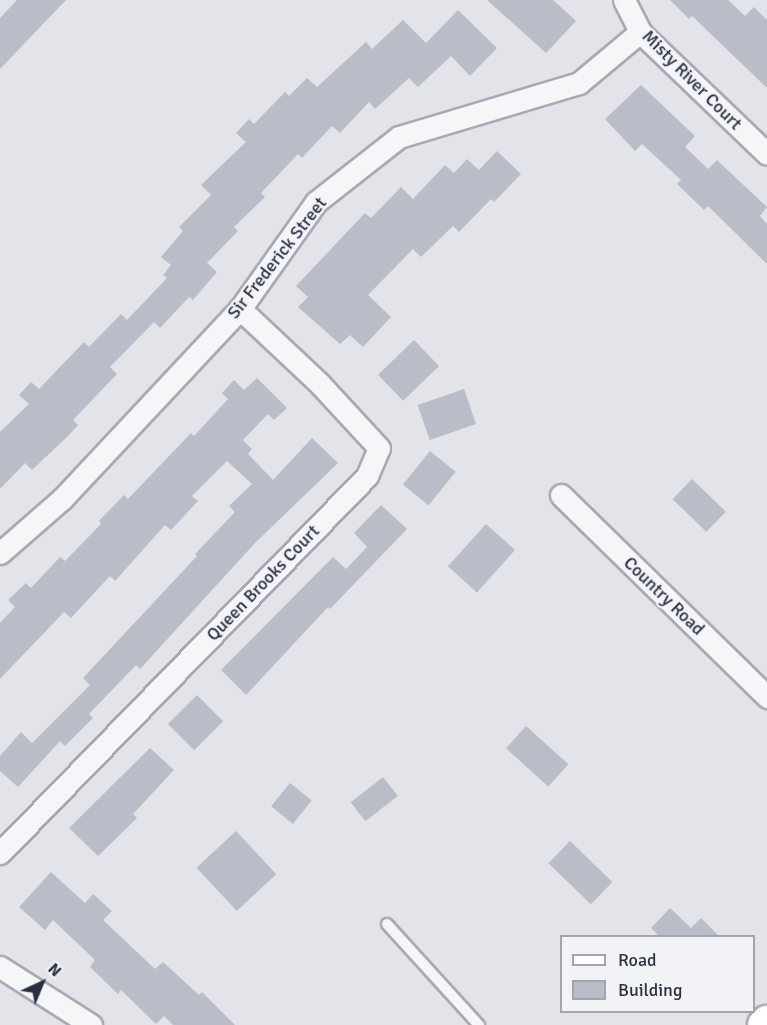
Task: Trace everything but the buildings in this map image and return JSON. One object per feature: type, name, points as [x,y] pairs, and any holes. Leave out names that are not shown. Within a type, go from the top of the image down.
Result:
[{"type":"street","name":"Misty River Court","points":[[624,0],[640,32],[767,154]]},
{"type":"street","name":"Sir Frederick Street","points":[[0,553],[62,499],[240,309],[316,202],[399,137],[579,84],[640,32]]},
{"type":"street","name":"Queen Brooks Court","points":[[0,853],[367,476],[379,448],[345,409],[240,309]]},
{"type":"street","name":"Country Road","points":[[561,495],[767,697]]},
{"type":"street","points":[[0,967],[92,1025]]},
{"type":"street","points":[[763,1025],[767,1021]]},
{"type":"lane","points":[[387,924],[479,1025]]}]
